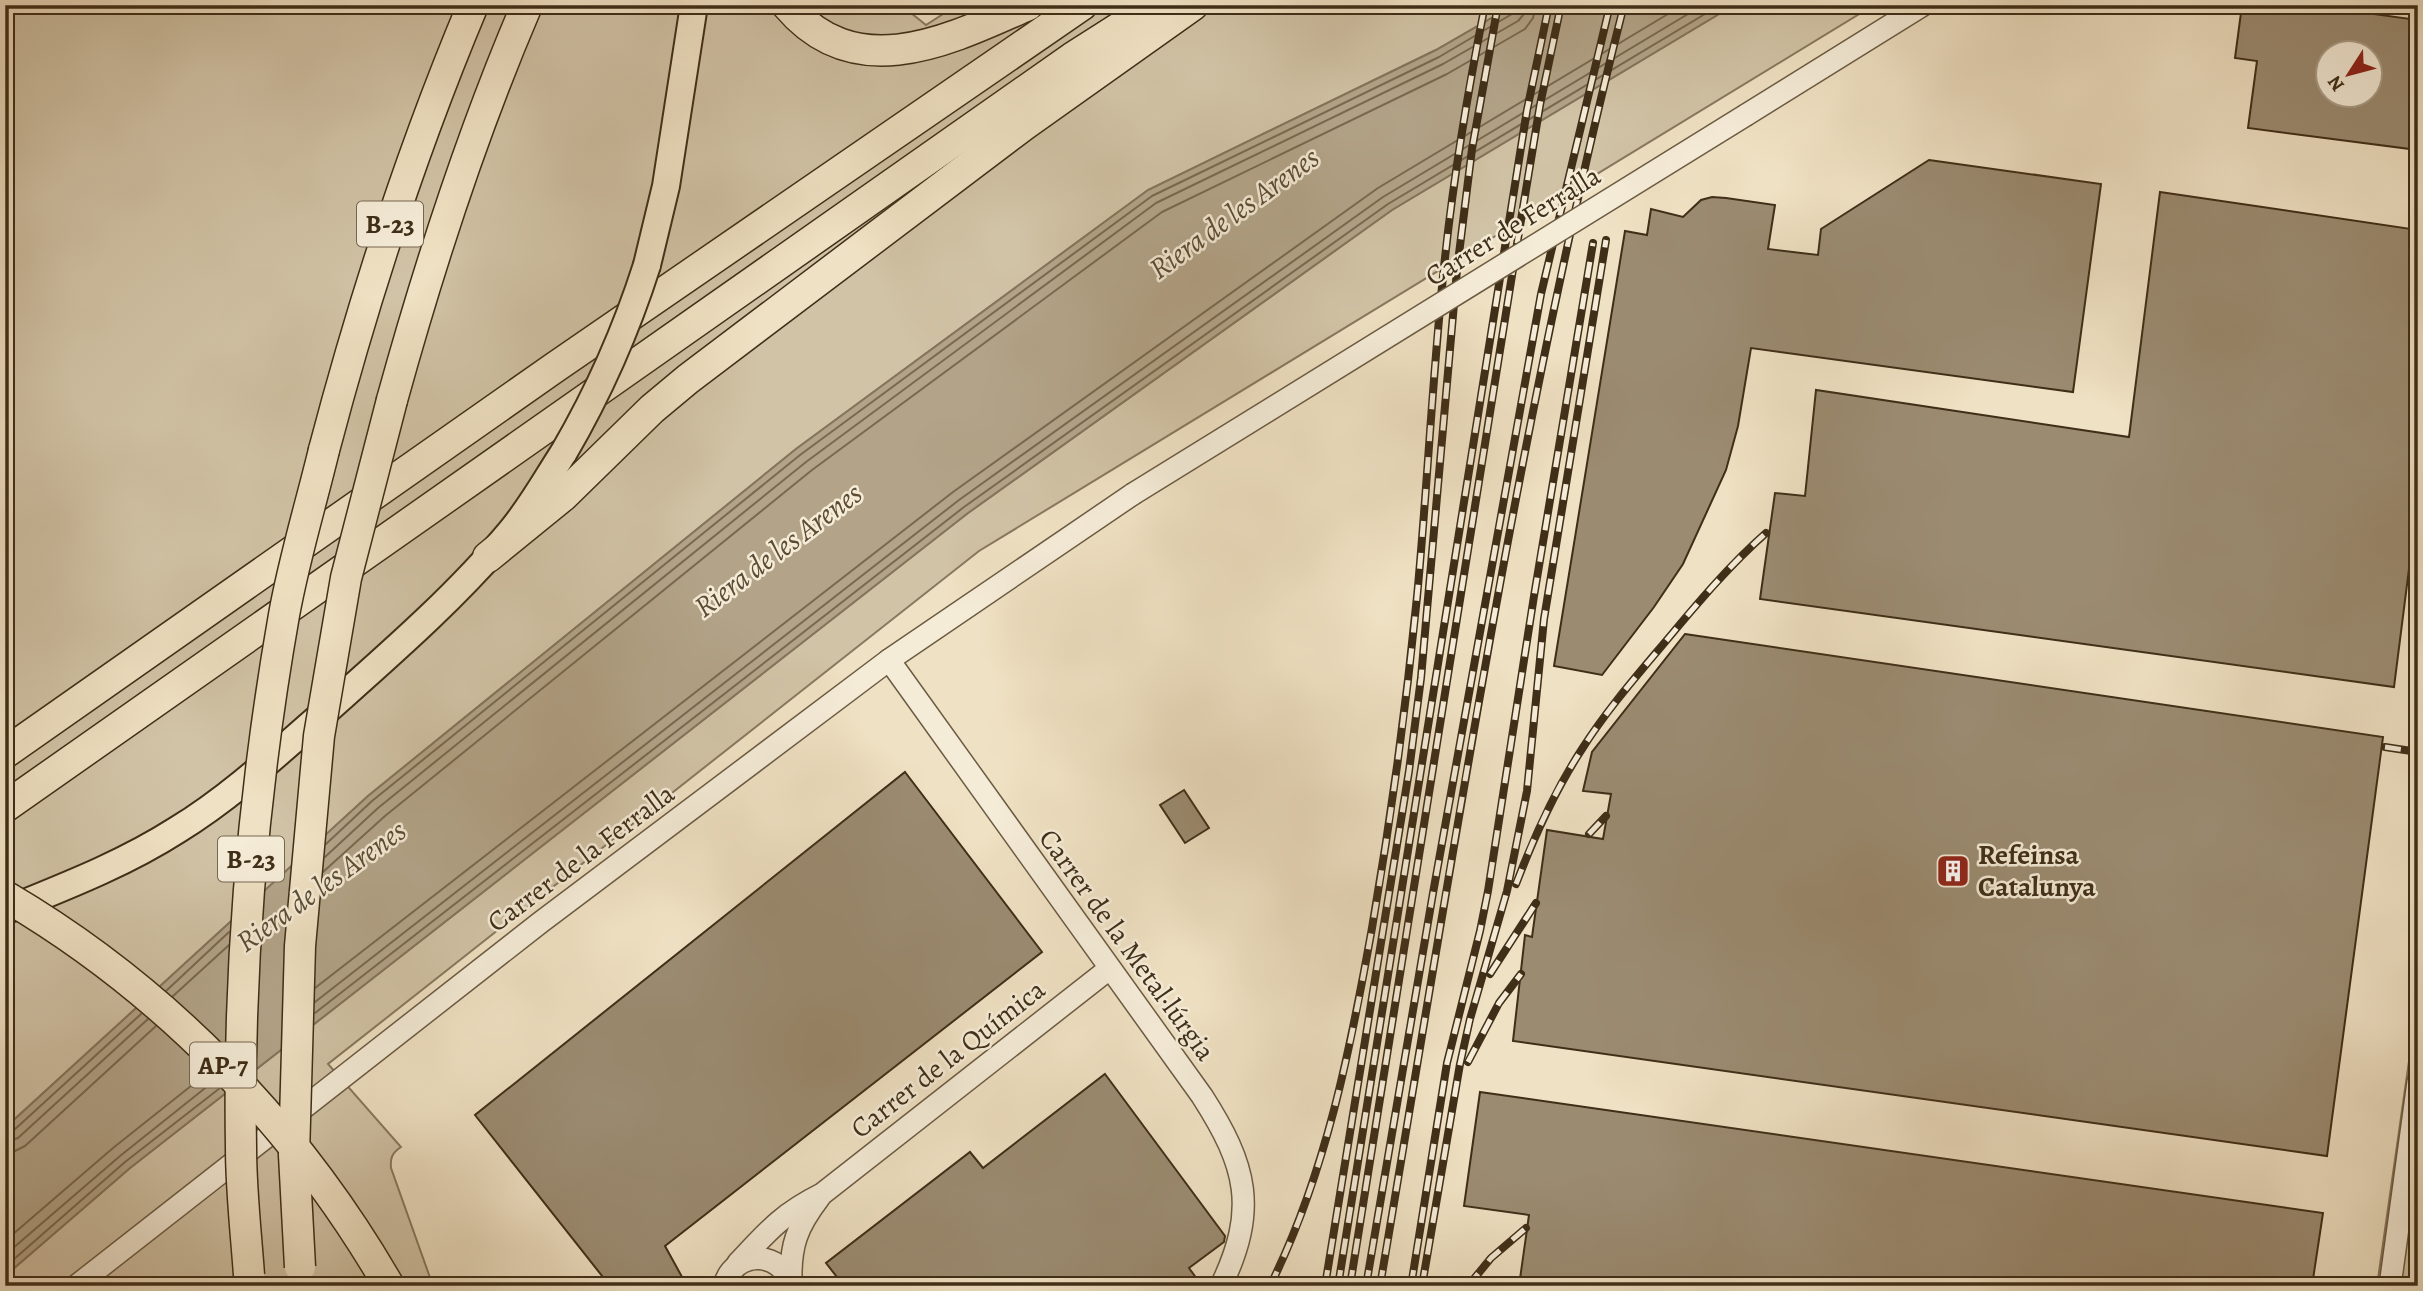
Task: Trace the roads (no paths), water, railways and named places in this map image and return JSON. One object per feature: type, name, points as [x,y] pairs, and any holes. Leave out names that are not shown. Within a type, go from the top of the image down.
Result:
[{"type":"highway","name":"B-23","points":[[249,1280],[241,1150],[246,919],[256,814],[283,624],[324,450],[384,240],[421,134],[473,5]]},
{"type":"highway","name":"B-23","points":[[301,1276],[294,1155],[300,946],[319,736],[346,578],[424,288],[456,188],[527,5]]},
{"type":"highway","points":[[787,5],[800,20],[824,36],[846,45],[877,52],[910,50],[956,37],[1028,5]]},
{"type":"highway","points":[[5,752],[554,368],[1082,5]]},
{"type":"highway","points":[[5,807],[1050,73],[1156,5]]},
{"type":"highway","points":[[488,557],[563,496],[652,409],[688,379],[1024,125],[1193,5]]},
{"type":"highway","name":"AP-7","points":[[5,896],[55,925],[125,978],[228,1070],[272,1120],[331,1195],[388,1286]]},
{"type":"main road","points":[[5,911],[123,860],[177,831],[209,808],[296,737],[421,626],[488,557],[521,518],[586,415],[626,328],[647,265],[666,186],[694,5]]},
{"type":"street","name":"Carrer de Ferralla","points":[[1133,494],[1923,5]]},
{"type":"street","name":"Carrer de la Ferralla","points":[[76,1286],[541,922],[889,660],[1133,494]]},
{"type":"street","name":"Carrer de la Metal·lúrgia","points":[[889,660],[1220,1125],[1239,1168],[1243,1189],[1242,1226],[1221,1286]]},
{"type":"street","name":"Carrer de la Química","points":[[724,1286],[730,1272],[777,1221],[822,1194],[1109,969]]},
{"type":"street","points":[[2390,1286],[2418,1082]]},
{"type":"street","name":"Carrer de la Química","points":[[791,1284],[790,1262],[797,1230],[822,1194]]},
{"type":"street","points":[[738,1263],[748,1259],[769,1259],[778,1264],[791,1284]]},
{"type":"water","name":"Riera de les Arenes","points":[[1514,5],[1734,5],[1392,210],[968,513],[130,1168],[5,1276],[5,1128],[368,796],[796,449],[1148,190],[1436,50]]},
{"type":"railway","points":[[1270,1286],[1306,1200],[1334,1111],[1355,1020],[1379,887],[1413,639],[1447,243],[1461,141],[1485,5]]},
{"type":"railway","points":[[1325,1286],[1409,771],[1421,678],[1457,270],[1472,149],[1498,5]]},
{"type":"railway","points":[[1338,1286],[1527,110],[1549,5]]},
{"type":"railway","points":[[1350,1286],[1518,238],[1540,105],[1561,5]]},
{"type":"railway","points":[[1366,1286],[1433,893],[1541,294],[1610,5]]},
{"type":"railway","points":[[1380,1286],[1461,804],[1519,483],[1551,323],[1624,5]]},
{"type":"railway","points":[[1422,1286],[1460,1064],[1470,1019],[1507,891],[1527,791],[1544,619],[1606,240]]},
{"type":"railway","points":[[1411,1286],[1447,1063],[1488,891],[1593,243]]},
{"type":"railway","points":[[1516,884],[1554,798],[1592,734],[1705,595],[1766,533]]},
{"type":"railway","points":[[2385,747],[2418,752]]},
{"type":"railway","points":[[1589,834],[1606,816]]},
{"type":"railway","points":[[1490,974],[1536,903]]},
{"type":"railway","points":[[1468,1062],[1499,1003],[1521,974]]},
{"type":"railway","points":[[1468,1286],[1491,1258],[1526,1228]]},
{"type":"place","name":"Refeinsa Catalunya","points":[[1953,871]]}]
